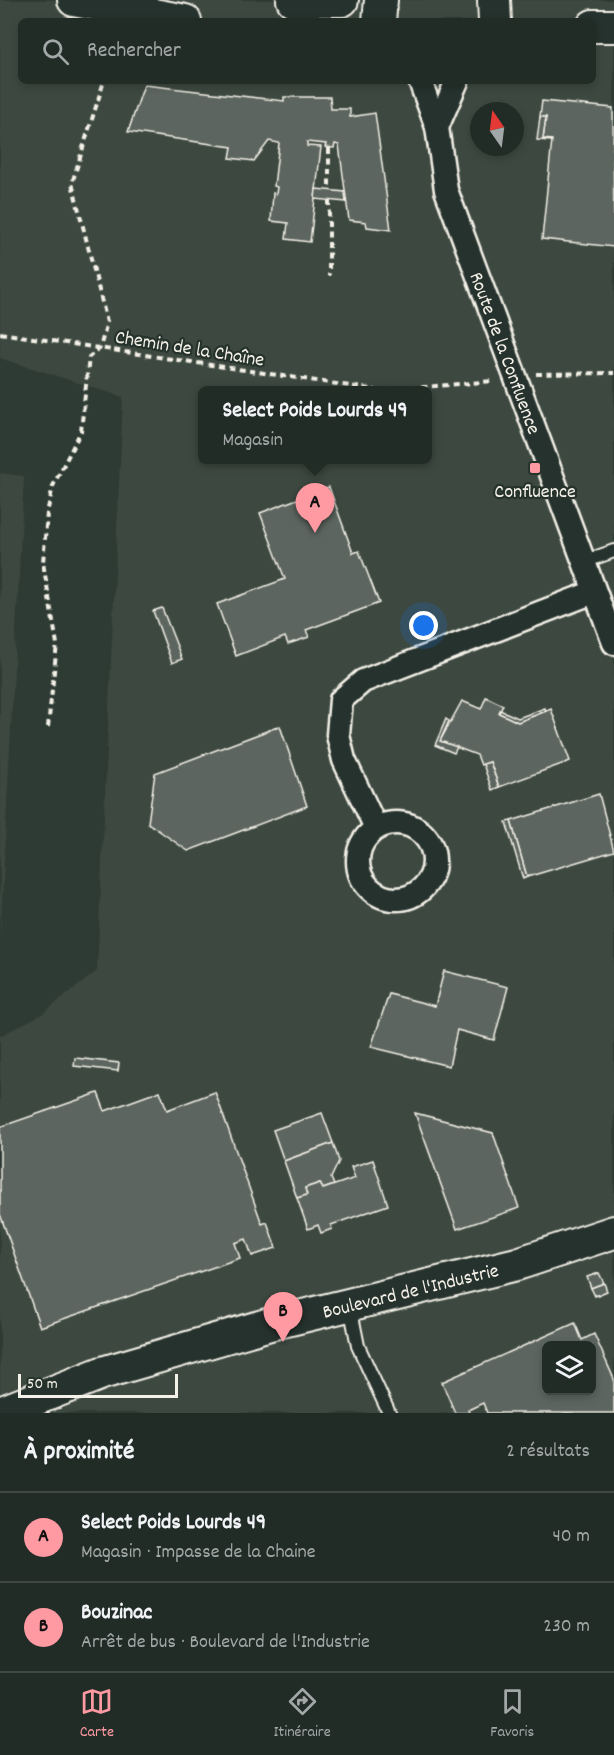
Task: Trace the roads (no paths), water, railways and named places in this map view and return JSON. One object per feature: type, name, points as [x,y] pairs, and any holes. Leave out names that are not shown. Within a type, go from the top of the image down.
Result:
[{"type":"street","points":[[74,0],[169,18]]},
{"type":"street","points":[[293,0],[342,0]]},
{"type":"street","points":[[379,18],[381,0]]},
{"type":"street","points":[[494,0],[495,18]]},
{"type":"street","points":[[596,26],[614,26]]},
{"type":"street","name":"Route de la Confluence","points":[[421,84],[436,127],[446,190],[614,643]]},
{"type":"street","points":[[436,127],[456,84]]},
{"type":"street","points":[[376,828],[345,760],[338,735],[341,700],[363,681],[594,592]]},
{"type":"street","name":"Boulevard de l'Industrie","points":[[0,1413],[102,1373],[270,1324],[517,1264],[614,1232]]},
{"type":"lane","points":[[583,562],[614,551]]},
{"type":"lane","points":[[350,1305],[358,1347],[389,1413]]},
{"type":"place","name":"Confluence","points":[[535,468]]},
{"type":"place","name":"Select Poids Lourds 49","points":[[315,533]]},
{"type":"place","name":"Bouzinac","points":[[283,1342]]}]
